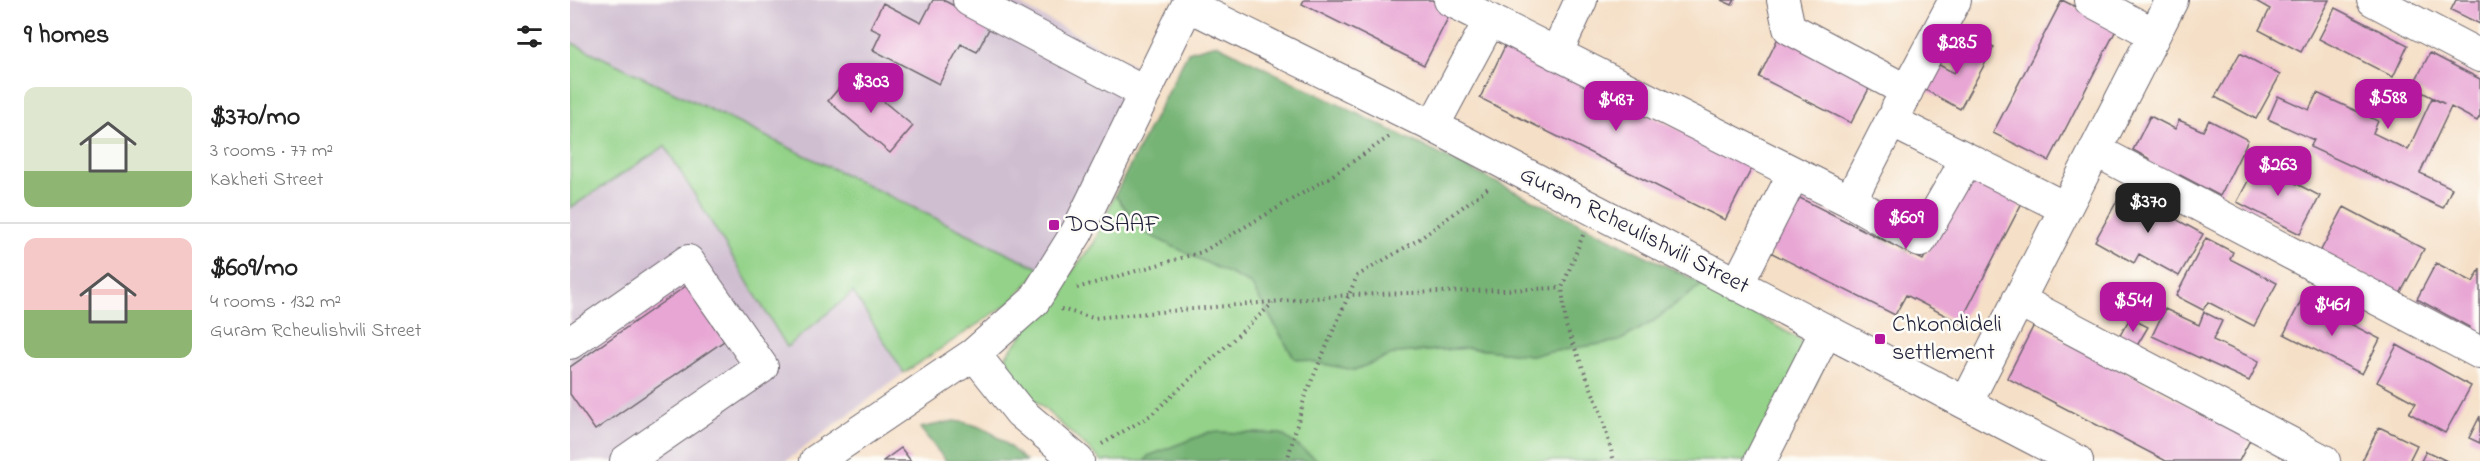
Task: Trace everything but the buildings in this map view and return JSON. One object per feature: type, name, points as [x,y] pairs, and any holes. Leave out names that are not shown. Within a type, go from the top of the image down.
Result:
[{"type":"street","points":[[969,0],[1145,93]]},
{"type":"street","points":[[1450,0],[1850,201],[1920,241],[1967,159]]},
{"type":"street","points":[[1556,54],[1581,0]]},
{"type":"street","points":[[1783,0],[1789,28],[1906,91]]},
{"type":"street","points":[[1850,201],[1955,0]]},
{"type":"street","points":[[2090,0],[2154,34]]},
{"type":"street","points":[[1966,403],[2172,0]]},
{"type":"street","points":[[2373,0],[2480,56]]},
{"type":"street","points":[[816,461],[974,354],[1034,301],[1077,232],[1189,2]]},
{"type":"street","name":"Guram Rcheulishvili Street","points":[[1189,2],[2077,461]]},
{"type":"street","points":[[1425,122],[1490,20]]},
{"type":"street","points":[[1891,121],[2065,208]]},
{"type":"street","points":[[2095,150],[2480,353]]},
{"type":"street","points":[[1737,285],[1794,173]]},
{"type":"street","points":[[570,343],[688,261],[762,367],[626,461]]},
{"type":"street","points":[[2018,300],[2290,453],[2324,461]]},
{"type":"street","points":[[1760,461],[1826,331]]},
{"type":"street","points":[[974,354],[1020,412],[1077,460]]},
{"type":"path","points":[[1034,301],[1202,252],[1425,122]]},
{"type":"path","points":[[1287,461],[1305,396],[1358,276],[1420,238],[1514,168]]},
{"type":"path","points":[[1593,210],[1562,288],[1566,326],[1601,413],[1614,461]]},
{"type":"path","points":[[1034,301],[1093,318],[1348,295],[1562,288]]},
{"type":"path","points":[[1077,460],[1151,415],[1274,302]]},
{"type":"shaded area","points":[[570,0],[1011,0],[1140,68],[1041,269],[570,42]]},
{"type":"shaded area","points":[[665,145],[786,347],[853,292],[904,373],[786,461],[570,461],[570,208]]},
{"type":"green space","points":[[570,42],[1041,269],[1011,302],[904,373],[853,292],[787,347],[665,146],[570,208]]},
{"type":"green space","points":[[1216,44],[1703,284],[1652,322],[1619,341],[1531,355],[1468,348],[1397,353],[1354,370],[1294,358],[1251,284],[1143,232],[1115,195],[1188,52]]},
{"type":"green space","points":[[1115,195],[1143,232],[1251,284],[1294,358],[1354,370],[1397,353],[1468,348],[1531,355],[1619,341],[1652,322],[1703,284],[1799,339],[1822,370],[1777,461],[1319,461],[1281,434],[1210,432],[1148,456],[1145,461],[1102,461],[1015,382],[1006,356],[1094,243]]},
{"type":"green space","points":[[954,421],[977,426],[994,434],[1026,461],[946,461],[920,428]]},
{"type":"green space","points":[[1210,432],[1281,434],[1319,461],[1145,461],[1148,456]]},
{"type":"place","name":"DOSAAF","points":[[1054,225]]},
{"type":"place","name":"Chkondideli settlement","points":[[1880,339]]}]
